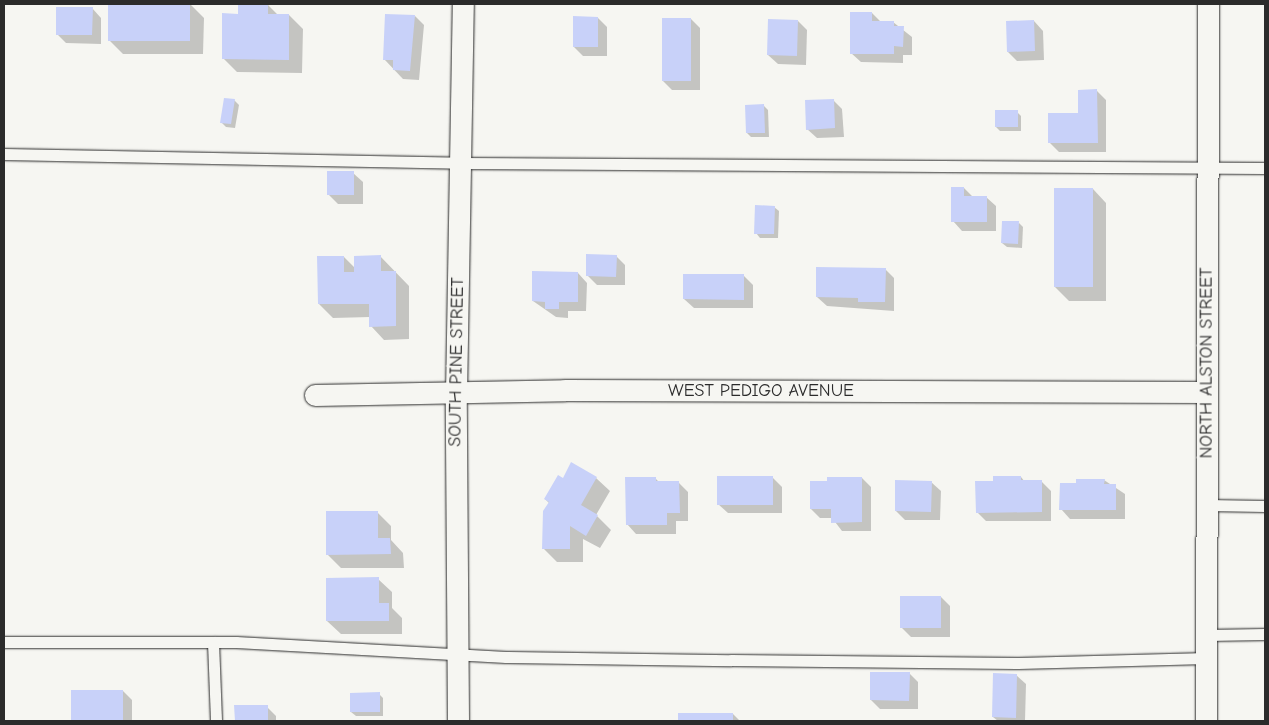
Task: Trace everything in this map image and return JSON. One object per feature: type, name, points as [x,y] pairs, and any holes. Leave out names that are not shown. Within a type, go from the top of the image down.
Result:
[{"type":"street","name":"SOUTH PINE STREET","points":[[458,721],[456,655],[456,394],[463,4]]},
{"type":"street","name":"NORTH ALSTON STREET","points":[[1206,721],[1208,4]]},
{"type":"street","name":"WEST PEDIGO AVENUE","points":[[315,395],[456,394],[565,390],[1207,392]]},
{"type":"lane","points":[[4,154],[461,163],[1109,168],[1207,165],[1265,168]]},
{"type":"lane","points":[[1207,505],[1265,506]]},
{"type":"lane","points":[[1207,635],[1265,634]]},
{"type":"lane","points":[[4,642],[213,642],[456,655],[1016,663],[1207,658]]},
{"type":"lane","points":[[213,642],[216,721]]},
{"type":"building","points":[[108,4],[190,4],[190,41],[108,41]]},
{"type":"building","points":[[238,4],[268,4],[268,14],[289,14],[289,60],[222,59],[222,13],[238,14]]},
{"type":"building","points":[[56,7],[93,7],[92,35],[56,35]]},
{"type":"building","points":[[850,12],[872,12],[872,21],[894,21],[894,26],[904,26],[903,47],[894,46],[894,54],[850,54]]},
{"type":"building","points":[[385,14],[415,15],[410,71],[393,70],[393,60],[383,60]]},
{"type":"building","points":[[573,16],[598,17],[598,47],[573,47]]},
{"type":"building","points":[[662,18],[691,18],[691,81],[662,81]]},
{"type":"building","points":[[768,19],[798,20],[797,56],[767,55]]},
{"type":"building","points":[[1034,20],[1035,51],[1007,52],[1006,21]]},
{"type":"building","points":[[1097,89],[1098,143],[1048,143],[1048,113],[1078,113],[1078,90]]},
{"type":"building","points":[[224,98],[235,99],[231,124],[220,123]]},
{"type":"building","points":[[834,99],[835,128],[806,130],[805,100]]},
{"type":"building","points":[[764,104],[765,133],[746,133],[745,105]]},
{"type":"building","points":[[995,110],[1018,110],[1018,127],[995,127]]},
{"type":"building","points":[[327,171],[354,171],[354,195],[327,195]]},
{"type":"building","points":[[951,187],[964,187],[964,196],[987,196],[987,222],[951,222]]},
{"type":"building","points":[[1054,188],[1093,188],[1093,287],[1054,287]]},
{"type":"building","points":[[755,205],[775,206],[774,234],[754,234]]},
{"type":"building","points":[[1002,221],[1019,221],[1018,244],[1001,243]]},
{"type":"building","points":[[586,254],[617,255],[616,277],[586,276]]},
{"type":"building","points":[[381,255],[381,271],[396,271],[396,326],[369,327],[369,304],[318,304],[317,256],[344,256],[344,272],[354,272],[354,256]]},
{"type":"building","points":[[816,267],[886,268],[885,302],[858,302],[858,298],[816,297]]},
{"type":"building","points":[[532,271],[578,272],[578,302],[559,302],[559,309],[545,309],[545,302],[532,301]]},
{"type":"building","points":[[683,274],[744,274],[744,300],[683,299]]},
{"type":"building","points":[[571,462],[597,477],[581,505],[598,515],[586,536],[570,526],[570,549],[542,549],[543,511],[549,502],[544,499],[558,475],[563,478]]},
{"type":"building","points":[[717,476],[773,476],[773,505],[717,505]]},
{"type":"building","points":[[993,476],[1021,476],[1021,480],[1042,480],[1042,512],[976,513],[975,481],[993,481]]},
{"type":"building","points":[[625,477],[656,477],[656,481],[679,481],[680,513],[667,513],[667,525],[626,525]]},
{"type":"building","points":[[827,477],[862,477],[862,522],[831,523],[831,509],[810,509],[810,481],[827,481]]},
{"type":"building","points":[[1076,479],[1105,479],[1104,484],[1116,484],[1116,510],[1059,510],[1060,483],[1076,483]]},
{"type":"building","points":[[895,480],[932,481],[931,512],[895,511]]},
{"type":"building","points":[[326,511],[378,511],[378,538],[390,538],[391,554],[326,555]]},
{"type":"building","points":[[379,577],[379,603],[389,603],[389,621],[326,621],[326,578]]},
{"type":"building","points":[[900,596],[941,596],[941,628],[900,628]]},
{"type":"building","points":[[870,672],[910,672],[909,701],[870,700]]},
{"type":"building","points":[[993,673],[1017,674],[1016,718],[992,717]]},
{"type":"building","points":[[71,690],[123,690],[123,721],[71,721]]},
{"type":"building","points":[[380,692],[380,712],[350,712],[350,693]]},
{"type":"building","points":[[234,705],[268,705],[268,721],[235,721]]},
{"type":"building","points":[[678,713],[733,713],[733,721],[678,721]]}]
